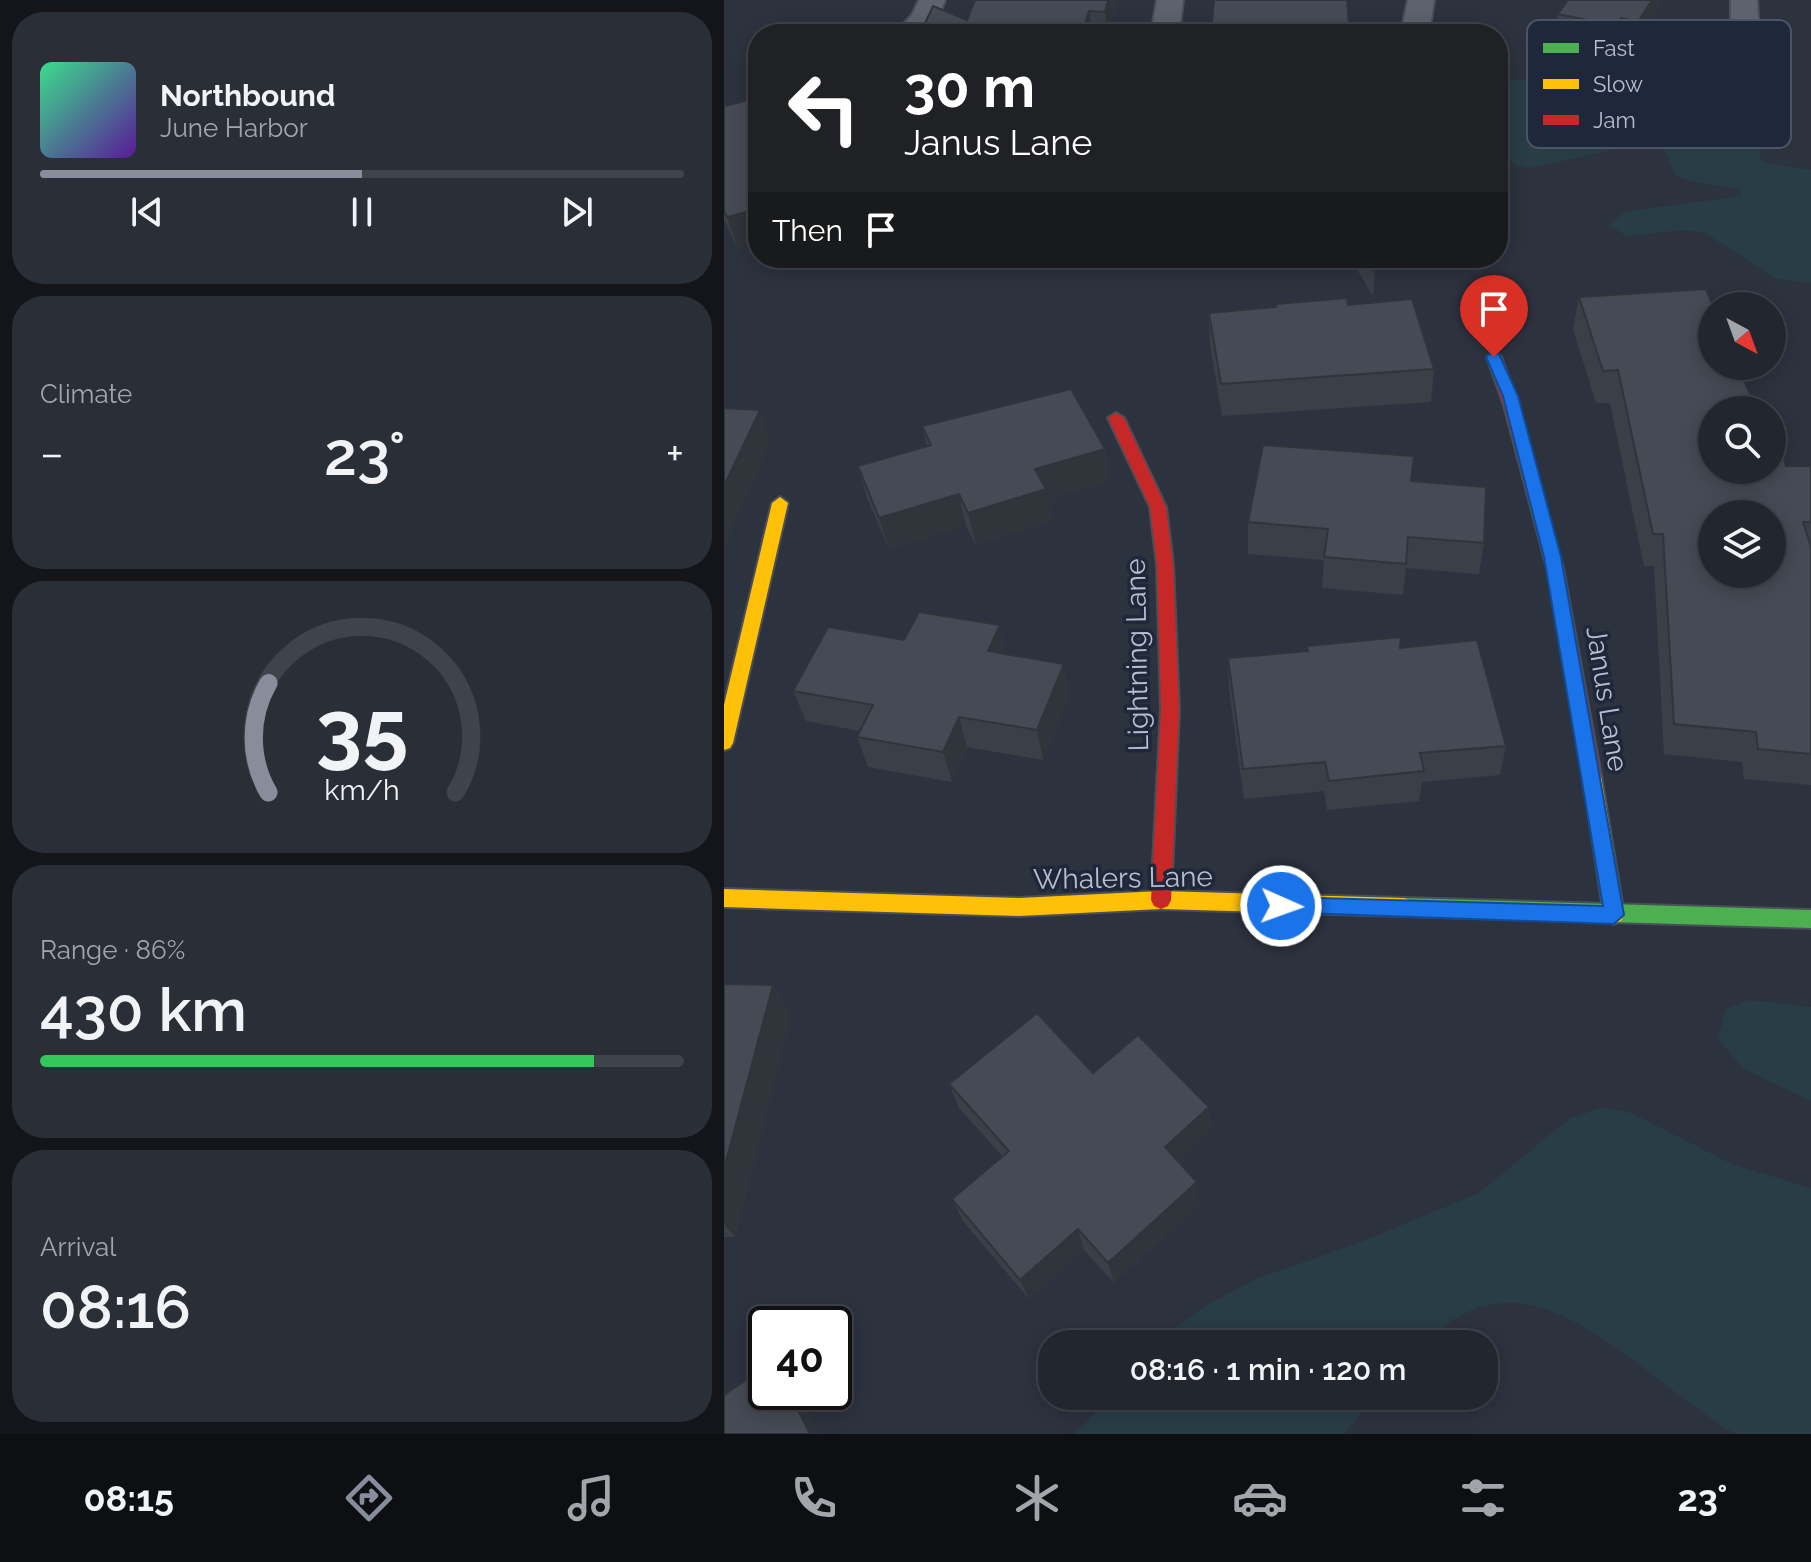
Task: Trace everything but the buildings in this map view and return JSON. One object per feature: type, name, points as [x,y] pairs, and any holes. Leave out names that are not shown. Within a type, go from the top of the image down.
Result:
[{"type":"street","points":[[918,24],[932,0]]},
{"type":"street","points":[[1166,24],[1170,0]]},
{"type":"street","points":[[1417,24],[1421,0]]},
{"type":"street","points":[[1744,0],[1745,20]]},
{"type":"street","name":"Janus Lane","points":[[1494,357],[1511,396],[1545,521],[1564,609],[1614,915]]},
{"type":"street","name":"Lightning Lane","points":[[1116,418],[1158,507],[1165,565],[1170,631],[1170,709],[1161,900]]},
{"type":"street","points":[[724,743],[780,503]]},
{"type":"street","name":"Whalers Lane","points":[[724,898],[1019,907],[1161,900],[1811,919]]},
{"type":"shaded area","points":[[1527,80],[1527,148],[1624,148],[1528,168],[1516,166],[1508,158],[1508,81]]},
{"type":"shaded area","points":[[1657,148],[1761,148],[1759,156],[1764,162],[1811,170],[1811,283],[1777,279],[1705,233],[1683,230],[1627,236],[1609,226],[1622,214],[1638,210],[1742,196],[1739,190],[1678,176],[1662,150]]},
{"type":"shaded area","points":[[1748,1000],[1811,1007],[1811,1101],[1744,1069],[1718,1039],[1726,1009]]},
{"type":"shaded area","points":[[1603,1107],[1631,1113],[1734,1165],[1811,1188],[1811,1434],[1732,1432],[1600,1337],[1566,1317],[1531,1305],[1496,1304],[1461,1316],[1443,1330],[1173,1330],[1208,1304],[1258,1278],[1356,1244],[1479,1193],[1569,1119]]},
{"type":"shaded area","points":[[1097,1410],[1364,1410],[1344,1434],[1075,1434]]},
{"type":"traffic: fast","points":[[1404,907],[1811,919]]},
{"type":"traffic: slow","points":[[724,743],[780,503]]},
{"type":"traffic: slow","points":[[1592,776],[1614,915]]},
{"type":"traffic: slow","points":[[724,898],[1019,907],[1161,900],[1404,907]]},
{"type":"traffic: jam","points":[[1494,357],[1511,405],[1555,568],[1592,776]]},
{"type":"traffic: jam","points":[[1116,418],[1158,507],[1165,565],[1170,709],[1161,900]]},
{"type":"route","points":[[1281,906],[1614,915],[1553,557],[1511,396],[1494,357]]}]
